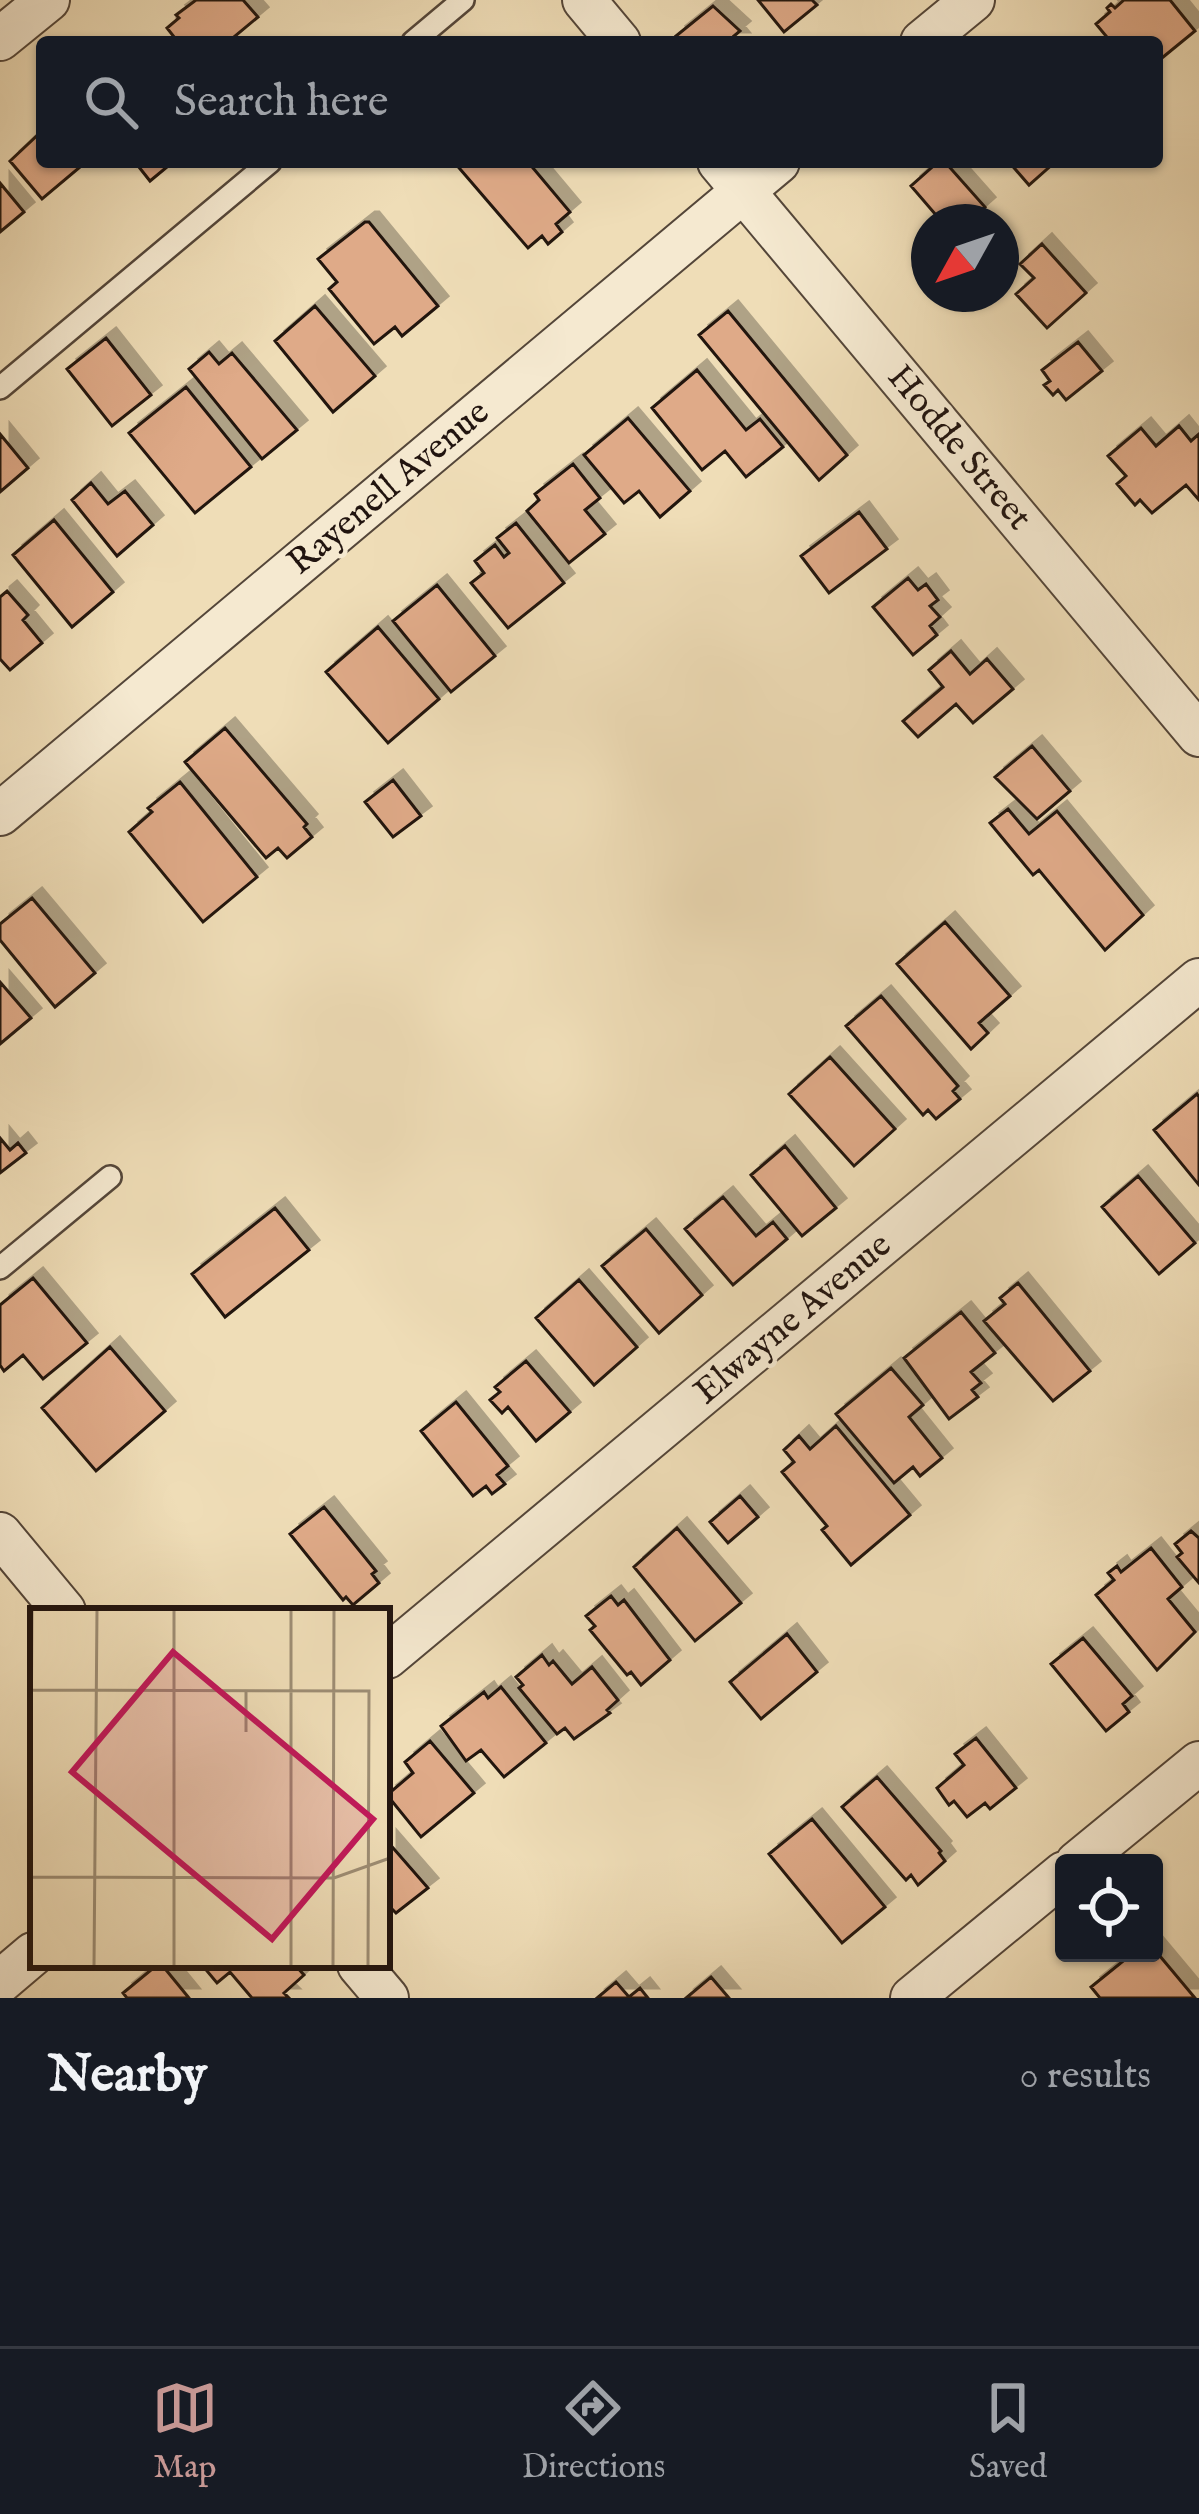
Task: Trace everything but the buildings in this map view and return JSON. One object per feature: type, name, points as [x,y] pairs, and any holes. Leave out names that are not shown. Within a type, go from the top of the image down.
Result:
[{"type":"street","points":[[0,39],[48,0]]},
{"type":"street","points":[[584,0],[614,36]]},
{"type":"street","points":[[929,36],[973,0]]},
{"type":"street","name":"Hodde Street","points":[[731,177],[1199,735]]},
{"type":"street","name":"Rayenell Avenue","points":[[0,814],[731,177]]},
{"type":"street","name":"Elwayne Avenue","points":[[390,1654],[1199,980]]},
{"type":"street","points":[[0,1534],[62,1608]]},
{"type":"street","points":[[1088,1854],[1199,1762]]},
{"type":"street","points":[[912,1998],[1055,1881]]},
{"type":"street","points":[[0,1982],[30,1957]]},
{"type":"street","points":[[362,1968],[387,1998]]},
{"type":"lane","points":[[420,36],[463,0]]},
{"type":"lane","points":[[0,388],[262,168]]},
{"type":"lane","points":[[0,1268],[110,1177]]}]
